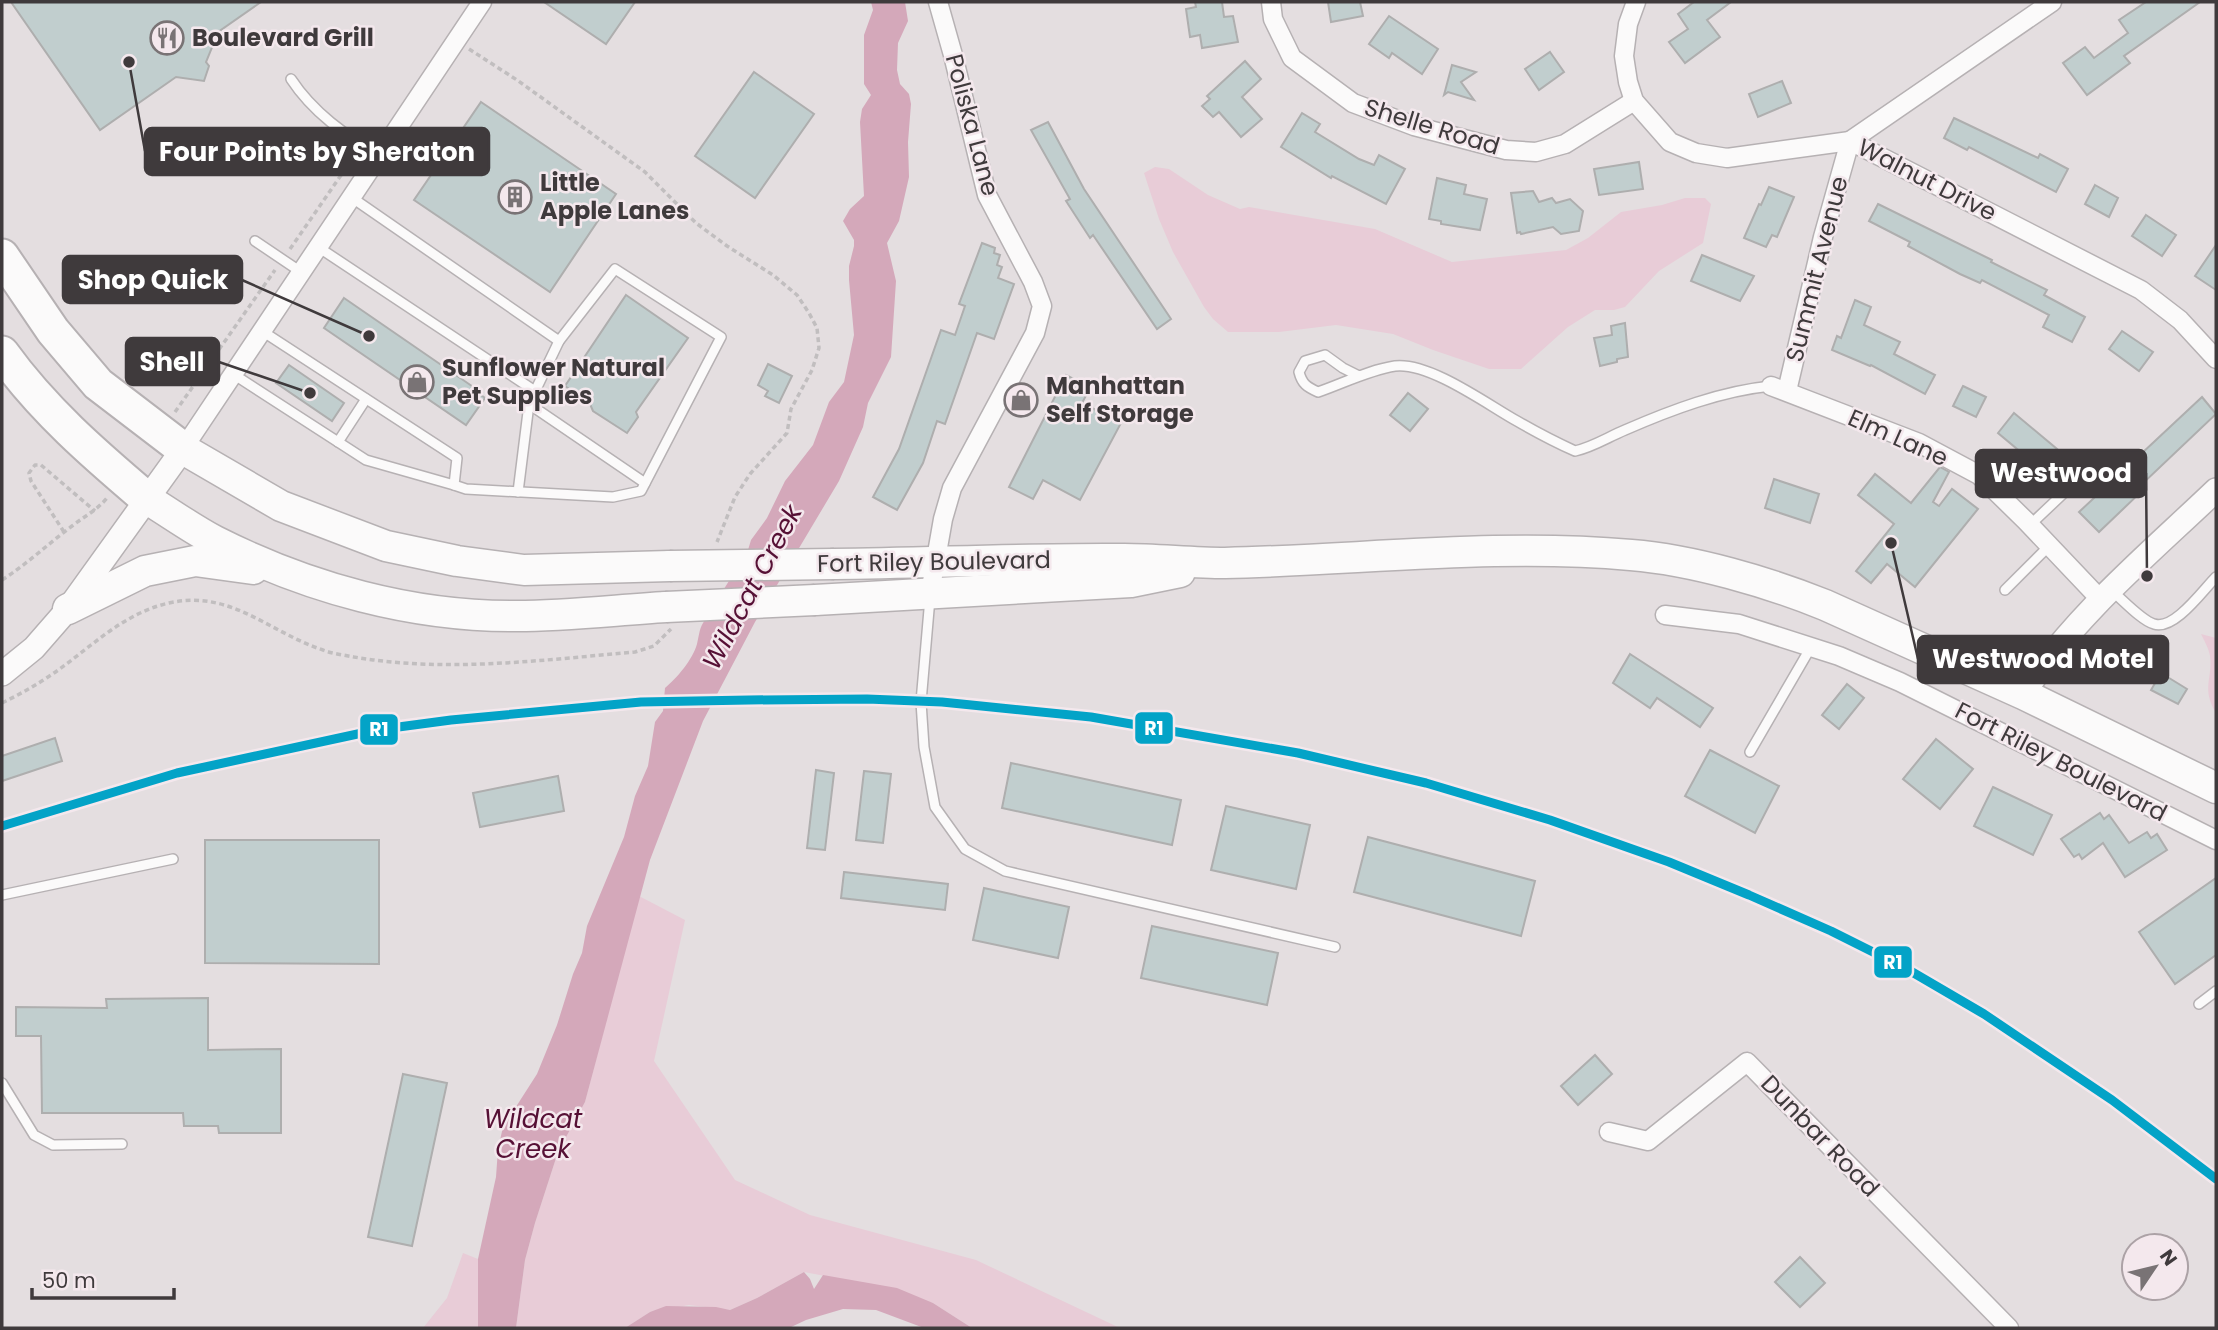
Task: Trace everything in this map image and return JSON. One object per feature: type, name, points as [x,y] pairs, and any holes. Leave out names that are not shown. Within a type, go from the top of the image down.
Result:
[{"type":"highway","name":"Fort Riley Boulevard","points":[[2,256],[53,331],[98,384],[172,440],[281,506],[386,546],[457,561],[524,570],[1125,559],[1222,563],[1542,551],[1634,555],[1720,571],[1797,594],[2023,694],[2216,788]]},
{"type":"highway","name":"Fort Riley Boulevard","points":[[2,353],[17,374],[74,437],[135,489],[213,540],[293,576],[365,597],[437,611],[516,616],[1130,582],[1222,563]]},
{"type":"highway","points":[[68,609],[145,570],[195,561],[293,576]]},
{"type":"street","points":[[2,674],[34,648],[68,609],[135,489],[172,440],[233,374],[482,2]]},
{"type":"street","name":"Poliska Lane","points":[[930,593],[943,519],[952,488],[1035,333],[1042,306],[1033,282],[987,195],[938,2]]},
{"type":"street","name":"Shelle Road","points":[[1271,2],[1273,19],[1292,58],[1353,103],[1413,125],[1506,150],[1536,152],[1564,144],[1634,101]]},
{"type":"street","name":"Walnut Drive","points":[[1636,2],[1628,24],[1623,56],[1628,82],[1634,101],[1670,142],[1696,153],[1727,158],[1850,141],[2141,290],[2180,320],[2216,359]]},
{"type":"street","points":[[1850,141],[2052,2]]},
{"type":"street","name":"Summit Avenue","points":[[1779,389],[1850,141]]},
{"type":"street","name":"Elm Lane","points":[[1779,389],[1919,443],[1979,475],[2050,545],[2106,595]]},
{"type":"street","points":[[2023,694],[2042,665],[2106,595],[2216,490]]},
{"type":"street","name":"Fort Riley Boulevard","points":[[1665,615],[1739,624],[1839,656],[1900,682],[2216,840]]},
{"type":"street","points":[[2,652],[34,648]]},
{"type":"street","name":"Dunbar Road","points":[[1609,1132],[1648,1141],[1747,1062],[2009,1328]]},
{"type":"lane","points":[[290,79],[305,100],[362,145],[380,154]]},
{"type":"lane","points":[[351,197],[559,341]]},
{"type":"lane","points":[[255,241],[301,272]]},
{"type":"lane","points":[[318,247],[535,391]]},
{"type":"lane","points":[[233,374],[366,460],[466,489],[518,492],[614,496],[641,491],[721,337],[615,269],[559,341],[529,404],[518,492]]},
{"type":"lane","points":[[262,331],[457,458],[454,485]]},
{"type":"lane","points":[[1325,355],[1359,376],[1318,392],[1308,388],[1301,380],[1299,372],[1305,361],[1325,355]]},
{"type":"lane","name":"Summit Avenue","points":[[1359,376],[1398,366],[1422,371],[1455,383],[1515,420],[1575,451],[1586,449],[1623,430],[1745,389],[1779,389]]},
{"type":"lane","points":[[338,442],[366,399]]},
{"type":"lane","points":[[529,404],[645,483]]},
{"type":"lane","points":[[2030,525],[2104,455]]},
{"type":"lane","points":[[2006,590],[2050,545]]},
{"type":"lane","points":[[2106,595],[2152,624],[2162,625],[2175,620],[2216,577]]},
{"type":"lane","points":[[930,593],[921,702],[924,747],[935,807],[965,849],[1005,871],[1335,947]]},
{"type":"lane","points":[[1750,752],[1811,647]]},
{"type":"lane","points":[[2,895],[173,859]]},
{"type":"lane","points":[[2199,1004],[2216,990]]},
{"type":"lane","points":[[2,1083],[34,1135],[53,1145],[122,1144]]},
{"type":"path","points":[[172,440],[282,260],[362,145]]},
{"type":"path","points":[[64,532],[31,481],[31,467],[41,465],[95,511]]},
{"type":"path","points":[[2,580],[32,560],[64,532],[135,489]]},
{"type":"shaded area","points":[[1155,167],[1169,169],[1208,195],[1240,209],[1249,207],[1375,229],[1452,262],[1566,250],[1588,238],[1621,212],[1685,198],[1705,198],[1711,204],[1703,243],[1659,271],[1625,307],[1595,310],[1568,327],[1521,369],[1489,369],[1393,334],[1336,325],[1279,332],[1228,332],[1204,307],[1173,252],[1144,173]]},
{"type":"shaded area","points":[[2201,634],[2216,638],[2216,713],[2208,690],[2210,656]]},
{"type":"shaded area","points":[[639,896],[685,920],[654,1061],[735,1180],[810,1215],[976,1260],[1120,1328],[972,1328],[933,1303],[804,1272],[730,1310],[689,1305],[650,1312],[625,1328],[516,1328],[525,1260],[535,1223],[558,1152],[585,1102]]},
{"type":"shaded area","points":[[463,1253],[478,1259],[478,1328],[423,1328],[447,1298]]},
{"type":"water","name":"Wildcat Creek","points":[[871,2],[905,2],[908,21],[898,43],[897,70],[900,84],[909,94],[911,104],[909,177],[899,221],[887,243],[896,281],[891,357],[868,403],[863,427],[839,481],[755,622],[703,721],[650,860],[585,1102],[558,1152],[535,1223],[525,1260],[516,1328],[478,1328],[478,1259],[496,1177],[503,1127],[537,1074],[557,1025],[582,953],[587,926],[624,837],[635,796],[648,766],[655,722],[663,711],[665,688],[692,656],[703,623],[748,550],[751,540],[767,518],[785,481],[813,445],[829,402],[844,382],[854,335],[849,266],[854,240],[843,221],[850,209],[864,196],[860,122],[862,109],[871,95],[864,84],[864,35],[873,10]]},
{"type":"water","points":[[804,1272],[814,1289],[823,1275],[897,1288],[933,1303],[972,1328],[924,1328],[876,1310],[843,1309],[789,1328],[625,1328],[650,1312],[666,1306],[716,1307],[730,1310]]},
{"type":"building","points":[[11,2],[261,2],[211,37],[213,45],[206,62],[209,66],[204,81],[176,77],[100,130]]},
{"type":"building","points":[[544,2],[635,2],[606,44]]},
{"type":"building","points":[[1195,2],[1222,2],[1224,17],[1233,16],[1238,42],[1202,48],[1200,35],[1190,37],[1186,9],[1196,7]]},
{"type":"building","points":[[1328,2],[1360,2],[1363,16],[1331,22]]},
{"type":"building","points":[[1694,2],[1731,2],[1707,20],[1720,37],[1685,63],[1669,42],[1688,29],[1678,14]]},
{"type":"building","points":[[2146,2],[2200,2],[2124,56],[2130,63],[2087,95],[2063,63],[2085,47],[2094,58],[2128,33],[2119,20]]},
{"type":"building","points":[[1389,16],[1438,49],[1422,74],[1392,53],[1389,58],[1369,44]]},
{"type":"building","points":[[1550,52],[1564,72],[1539,90],[1525,69]]},
{"type":"building","points":[[1245,61],[1261,79],[1242,97],[1262,119],[1241,137],[1219,112],[1213,117],[1202,106],[1210,99],[1207,96]]},
{"type":"building","points":[[1452,65],[1476,72],[1461,82],[1474,100],[1448,92],[1444,95]]},
{"type":"building","points":[[754,72],[814,114],[755,198],[695,156]]},
{"type":"building","points":[[1782,81],[1791,103],[1758,117],[1749,94]]},
{"type":"building","name":"Little Apple Lanes","points":[[481,102],[616,194],[550,292],[414,200]]},
{"type":"building","points":[[1302,113],[1320,124],[1315,132],[1359,159],[1374,165],[1379,155],[1405,169],[1386,204],[1332,176],[1331,178],[1281,147]]},
{"type":"building","points":[[1954,118],[2038,158],[2040,154],[2068,169],[2056,192],[1969,147],[1967,150],[1944,138]]},
{"type":"building","points":[[1048,122],[1084,189],[1171,319],[1157,329],[1093,235],[1090,238],[1066,201],[1070,199],[1031,130]]},
{"type":"building","points":[[1639,162],[1643,189],[1599,195],[1594,169]]},
{"type":"building","points":[[1437,178],[1466,185],[1464,194],[1487,199],[1480,230],[1441,224],[1441,221],[1429,219]]},
{"type":"building","points":[[2095,185],[2118,198],[2109,217],[2085,204]]},
{"type":"building","points":[[1769,187],[1794,197],[1777,237],[1772,235],[1766,247],[1744,238]]},
{"type":"building","points":[[1533,191],[1539,202],[1552,198],[1556,203],[1570,199],[1583,211],[1579,231],[1561,234],[1553,227],[1517,233],[1511,193]]},
{"type":"building","points":[[1878,204],[2047,290],[2044,295],[2085,317],[2072,342],[2043,327],[2049,315],[1982,280],[1980,283],[1960,274],[1908,246],[1910,242],[1869,221]]},
{"type":"building","points":[[2146,215],[2176,235],[2162,256],[2132,236]]},
{"type":"building","points":[[982,243],[995,248],[994,253],[1000,255],[997,265],[1002,267],[998,278],[1014,284],[994,339],[977,333],[945,424],[937,421],[923,463],[897,510],[873,497],[899,449],[941,330],[955,335],[965,306],[959,304]]},
{"type":"building","points":[[2216,245],[2216,290],[2195,276]]},
{"type":"building","points":[[1702,255],[1754,276],[1740,301],[1691,281]]},
{"type":"building","points":[[626,295],[688,338],[636,412],[638,417],[627,433],[593,411],[590,404],[565,386]]},
{"type":"building","points":[[344,298],[482,393],[485,398],[466,425],[324,328]]},
{"type":"building","points":[[1855,300],[1871,307],[1864,325],[1900,342],[1894,354],[1935,375],[1925,394],[1871,365],[1832,350],[1837,336],[1841,338]]},
{"type":"building","points":[[1625,323],[1628,357],[1600,366],[1594,338],[1612,335],[1611,326]]},
{"type":"building","points":[[2122,331],[2153,352],[2139,371],[2109,349]]},
{"type":"building","points":[[768,364],[792,376],[779,403],[765,396],[768,391],[758,385]]},
{"type":"building","points":[[289,365],[344,403],[332,421],[276,383]]},
{"type":"building","points":[[1066,375],[1090,388],[1082,403],[1121,423],[1080,500],[1043,480],[1033,499],[1009,487]]},
{"type":"building","points":[[1963,386],[1986,397],[1976,417],[1953,406]]},
{"type":"building","points":[[1408,393],[1428,409],[1410,431],[1390,415]]},
{"type":"building","points":[[2202,397],[2216,414],[2140,486],[2143,490],[2099,532],[2079,512]]},
{"type":"building","points":[[2014,413],[2057,449],[2041,469],[1998,433]]},
{"type":"building","points":[[1940,467],[1949,472],[1933,502],[1939,506],[1952,489],[1978,509],[1915,587],[1887,564],[1871,583],[1856,571],[1894,524],[1858,495],[1875,474],[1911,503]]},
{"type":"building","points":[[1774,479],[1819,494],[1810,523],[1765,508]]},
{"type":"building","points":[[1630,654],[1713,708],[1700,727],[1657,698],[1650,708],[1613,683]]},
{"type":"building","points":[[2161,673],[2187,689],[2178,704],[2151,690]]},
{"type":"building","points":[[1847,684],[1864,698],[1839,729],[1822,715]]},
{"type":"building","points":[[55,738],[62,761],[2,781],[2,756]]},
{"type":"building","points":[[1936,739],[1973,769],[1940,809],[1903,779]]},
{"type":"building","points":[[1710,750],[1779,786],[1755,833],[1685,796]]},
{"type":"building","points":[[1011,763],[1181,800],[1172,845],[1002,808]]},
{"type":"building","points":[[816,770],[834,773],[825,850],[807,848]]},
{"type":"building","points":[[864,771],[891,774],[883,843],[856,840]]},
{"type":"building","points":[[558,776],[564,811],[480,827],[473,793]]},
{"type":"building","points":[[1993,787],[2052,815],[2033,855],[1974,826]]},
{"type":"building","points":[[1226,806],[1310,825],[1296,889],[1211,870]]},
{"type":"building","points":[[2100,813],[2104,819],[2109,815],[2129,843],[2147,832],[2151,838],[2157,834],[2167,850],[2125,877],[2103,843],[2082,859],[2079,854],[2074,857],[2061,839]]},
{"type":"building","points":[[1368,837],[1535,881],[1521,936],[1354,892]]},
{"type":"building","points":[[205,840],[379,840],[379,964],[205,963]]},
{"type":"building","points":[[844,872],[948,884],[945,910],[841,898]]},
{"type":"building","points":[[2216,878],[2216,955],[2175,984],[2139,932]]},
{"type":"building","points":[[984,888],[1069,907],[1058,958],[973,940]]},
{"type":"building","points":[[1152,926],[1278,953],[1267,1005],[1141,978]]},
{"type":"building","points":[[208,998],[208,1050],[281,1049],[281,1133],[219,1133],[218,1126],[184,1126],[183,1113],[42,1113],[41,1036],[16,1036],[16,1007],[107,1008],[106,999]]},
{"type":"building","points":[[1595,1055],[1612,1074],[1578,1105],[1561,1086]]},
{"type":"building","points":[[403,1074],[447,1083],[412,1246],[368,1237]]},
{"type":"building","points":[[1800,1257],[1825,1283],[1800,1307],[1775,1282]]},
{"type":"transit line","name":"R1","points":[[2,826],[177,773],[376,730],[451,720],[641,702],[867,699],[942,702],[1091,717],[1298,753],[1426,783],[1550,820],[1669,862],[1831,931],[1907,969],[1984,1014],[2112,1100],[2216,1179]]},
{"type":"place","name":"Boulevard Grill","points":[[167,38]]},
{"type":"place","name":"Four Points by Sheraton","points":[[129,62]]},
{"type":"place","name":"Little Apple Lanes","points":[[515,197]]},
{"type":"place","name":"Shop Quick","points":[[369,336]]},
{"type":"place","name":"Sunflower Natural Pet Supplies","points":[[417,382]]},
{"type":"place","name":"Shell","points":[[310,393]]},
{"type":"place","name":"Manhattan Self Storage","points":[[1021,400]]},
{"type":"place","name":"Westwood Motel","points":[[1891,543]]},
{"type":"place","name":"Westwood","points":[[2147,576]]}]
